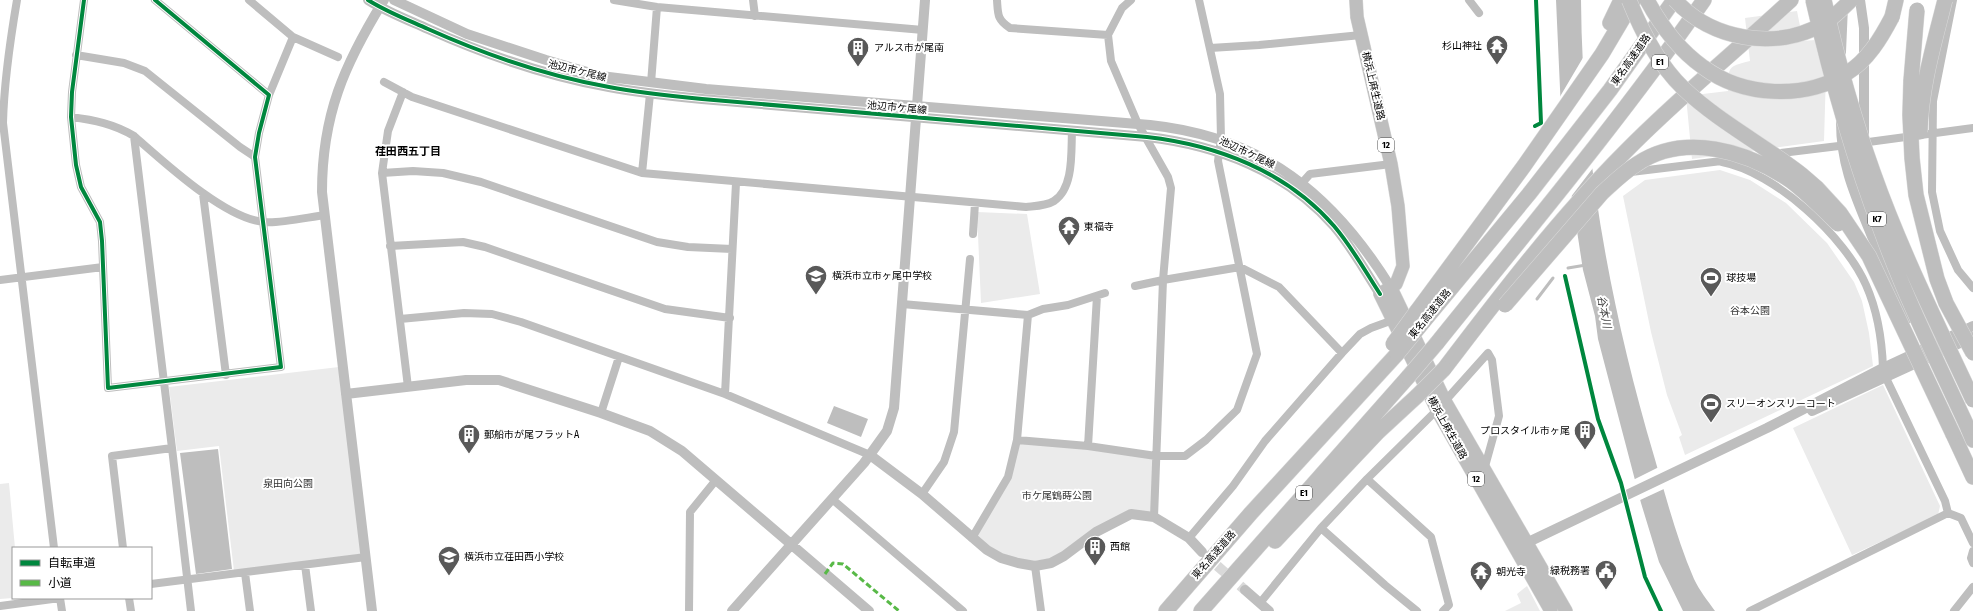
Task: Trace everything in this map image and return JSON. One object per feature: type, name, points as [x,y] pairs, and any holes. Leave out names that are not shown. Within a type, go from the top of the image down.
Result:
[{"type":"highway","points":[[1579,87],[1621,0]]},
{"type":"highway","points":[[1629,0],[1644,33],[1670,73],[1703,106],[1778,157],[1817,188],[1849,225],[1869,256],[1972,474]]},
{"type":"highway","points":[[1421,316],[1602,54],[1634,0]]},
{"type":"highway","points":[[1647,0],[1667,32],[1685,52],[1704,68],[1730,82],[1752,89],[1792,91],[1811,88],[1847,73],[1874,48],[1892,17],[1896,0]]},
{"type":"highway","points":[[1675,0],[1682,8],[1716,30],[1737,36],[1763,39],[1786,37],[1805,32],[1823,24],[1851,0]]},
{"type":"highway","name":"東名高速道路","points":[[1166,611],[1395,349],[1421,316],[1529,194],[1610,90],[1675,0]]},
{"type":"highway","name":"E1","points":[[1201,611],[1437,344],[1614,122],[1667,53],[1704,0]]},
{"type":"highway","points":[[1502,302],[1567,214],[1626,151],[1696,83],[1791,0]]},
{"type":"highway","name":"K7","points":[[1813,0],[1840,109],[1879,226],[1903,285],[1970,434]]},
{"type":"highway","name":"K7","points":[[1824,0],[1849,100],[1873,173],[1918,282],[1973,400]]},
{"type":"highway","points":[[1918,0],[1911,81],[1911,122],[1914,179],[1929,254],[1942,291],[1973,353]]},
{"type":"highway","points":[[1925,231],[1919,159],[1920,121],[1929,65],[1945,0]]},
{"type":"highway","points":[[1206,611],[1255,562],[1378,432],[1444,369],[1502,302],[1602,193],[1618,178],[1644,160],[1668,151],[1692,148],[1730,152],[1763,165],[1805,192],[1843,230],[1884,289]]},
{"type":"main road","name":"横浜上麻生道路","points":[[1356,0],[1361,35],[1391,164],[1398,206],[1403,266],[1400,276],[1391,288],[1380,294],[1441,406],[1515,548],[1551,611]]},
{"type":"main road","name":"横浜上麻生道路","points":[[1391,288],[1441,406],[1484,470],[1566,611]]},
{"type":"street","points":[[17,0],[6,67],[3,123],[54,547]]},
{"type":"street","points":[[84,0],[76,54],[71,117],[76,165],[81,187],[100,222],[108,388],[226,375],[281,367],[255,157],[269,95],[293,37]]},
{"type":"street","points":[[156,0],[269,95]]},
{"type":"street","points":[[249,0],[293,37],[338,57]]},
{"type":"street","name":"池辺市ケ尾線","points":[[368,0],[382,3],[460,43],[540,71],[608,87],[650,94],[1146,137],[1180,142],[1219,152],[1267,172],[1320,211],[1348,244],[1380,294]]},
{"type":"street","name":"池辺市ケ尾線","points":[[394,0],[467,34],[601,76],[651,83],[1179,128],[1220,139],[1277,166],[1302,184],[1339,216],[1355,235],[1391,288]]},
{"type":"street","points":[[614,0],[657,7],[924,30]]},
{"type":"street","points":[[753,0],[755,16]]},
{"type":"street","points":[[735,610],[870,455],[887,431],[894,408],[909,196],[924,30],[924,0]]},
{"type":"street","points":[[997,0],[998,14],[1002,22],[1010,28],[1108,35]]},
{"type":"street","points":[[1131,0],[1122,8],[1108,35],[1111,61],[1138,124],[1168,177],[1171,188],[1163,280],[1154,517]]},
{"type":"street","points":[[1017,440],[1088,446],[1156,456],[1185,456],[1206,440],[1237,410],[1257,354],[1218,162],[1220,139],[1220,94],[1199,0]]},
{"type":"street","points":[[1469,0],[1479,13]]},
{"type":"street","points":[[1844,0],[1841,29],[1841,145],[1853,192],[1892,282],[1973,448]]},
{"type":"street","points":[[1860,0],[1864,28],[1864,142],[1871,171],[1881,197],[1973,394]]},
{"type":"street","points":[[1953,0],[1932,101],[1932,192],[1940,231],[1958,270],[1973,288]]},
{"type":"street","points":[[372,611],[322,192],[322,169],[326,129],[332,108],[349,63],[382,3]]},
{"type":"street","points":[[651,83],[657,7]]},
{"type":"street","points":[[1210,48],[1259,45],[1361,35]]},
{"type":"street","points":[[76,54],[124,63],[145,71],[240,147],[255,157]]},
{"type":"street","points":[[384,82],[419,99],[642,173],[1026,207],[1040,206],[1053,202],[1063,192],[1068,179],[1072,131]]},
{"type":"street","points":[[403,92],[388,131],[382,173],[408,387]]},
{"type":"street","points":[[642,173],[650,94]]},
{"type":"street","points":[[71,117],[105,123],[123,129],[134,136],[204,194],[239,215],[264,222],[325,216]]},
{"type":"street","points":[[1613,175],[1973,128]]},
{"type":"street","points":[[134,136],[191,611]]},
{"type":"street","points":[[1718,162],[1745,169],[1776,185],[1804,208],[1833,237],[1856,268],[1866,285],[1877,317],[1884,373],[1945,501],[1948,514]]},
{"type":"street","points":[[1302,184],[1310,174],[1391,164]]},
{"type":"street","points":[[382,173],[413,171],[443,173],[481,182],[657,242],[732,249]]},
{"type":"street","points":[[725,394],[736,182]]},
{"type":"street","points":[[204,194],[226,375]]},
{"type":"street","points":[[973,234],[975,203]]},
{"type":"street","points":[[390,246],[463,242],[477,245],[665,309],[730,318]]},
{"type":"street","points":[[922,494],[944,462],[954,432],[970,259]]},
{"type":"street","points":[[0,280],[103,267]]},
{"type":"street","points":[[1135,286],[1240,267],[1279,287],[1342,353]]},
{"type":"street","points":[[902,304],[1028,315],[1043,309],[1068,305],[1105,294]]},
{"type":"street","points":[[1088,446],[1097,296]]},
{"type":"street","points":[[400,319],[464,313],[492,314],[521,322],[725,394],[870,455],[922,494],[987,550],[1001,558],[1035,566],[1051,563],[1064,556],[1096,532],[1131,514],[1154,517],[1189,538],[1202,552]]},
{"type":"street","points":[[972,538],[1008,477],[1017,440],[1028,315]]},
{"type":"street","points":[[1189,538],[1233,486],[1264,441],[1342,353],[1360,334],[1371,328],[1393,320]]},
{"type":"street","points":[[1949,343],[1973,326]]},
{"type":"street","points":[[1515,548],[1679,469],[1927,353],[1949,343],[1973,337]]},
{"type":"street","points":[[1260,603],[1321,528],[1367,479],[1441,406],[1488,354],[1492,360],[1500,416],[1484,470]]},
{"type":"street","points":[[601,413],[619,357]]},
{"type":"street","points":[[346,394],[466,380],[500,380],[601,413],[650,431],[682,451],[868,611]]},
{"type":"street","points":[[123,547],[112,456],[172,448]]},
{"type":"street","points":[[1367,479],[1431,537],[1449,605],[1443,611]]},
{"type":"street","points":[[689,611],[690,512],[716,480]]},
{"type":"street","points":[[832,499],[963,611]]},
{"type":"street","points":[[1750,611],[1948,514],[1961,518],[1973,543]]},
{"type":"street","points":[[1321,528],[1385,585],[1417,611]]},
{"type":"street","points":[[1973,552],[1971,558],[1973,563]]},
{"type":"street","points":[[152,584],[366,557]]},
{"type":"street","points":[[305,565],[311,611]]},
{"type":"street","points":[[1035,566],[1041,611]]},
{"type":"street","points":[[245,572],[250,611]]},
{"type":"street","points":[[1954,611],[1973,587]]},
{"type":"street","points":[[1245,590],[1269,611]]},
{"type":"street","points":[[0,606],[52,599]]},
{"type":"street","points":[[60,599],[62,611]]},
{"type":"street","points":[[129,599],[131,611]]},
{"type":"green space","points":[[1797,11],[1803,41],[1827,39],[1824,141],[1692,159],[1686,96],[1728,91],[1728,77],[1730,69],[1750,61],[1745,18]]},
{"type":"green space","name":"谷本公園","points":[[1720,170],[1750,180],[1786,203],[1827,243],[1854,282],[1862,301],[1869,333],[1873,366],[1685,455],[1679,437],[1682,435],[1667,395],[1651,332],[1623,196],[1645,180]]},
{"type":"green space","points":[[977,212],[1027,214],[1040,294],[981,303]]},
{"type":"green space","name":"泉田向公園","points":[[339,367],[361,554],[234,571],[219,446],[177,451],[169,387]]},
{"type":"green space","points":[[1883,385],[1940,506],[1938,515],[1852,555],[1793,428]]},
{"type":"green space","name":"市ケ尾鶴蒔公園","points":[[1017,440],[1156,456],[1154,517],[1131,514],[1064,556],[1019,564],[972,538],[1008,477]]},
{"type":"green space","points":[[9,483],[15,547],[12,547],[12,598],[0,599],[0,484]]},
{"type":"green space","points":[[1527,586],[1540,611],[1505,611],[1521,603],[1517,594]]},
{"type":"water","name":"谷本川","points":[[1556,0],[1581,0],[1587,116],[1593,173],[1601,230],[1624,344],[1638,400],[1677,534],[1694,579],[1715,611],[1683,611],[1659,562],[1641,503],[1598,339],[1595,316],[1583,270],[1562,133]]},
{"type":"water","points":[[834,406],[868,419],[861,437],[827,423]]},
{"type":"water","points":[[218,449],[232,569],[196,574],[180,453]]},
{"type":"pier","points":[[1584,56],[1593,168],[1570,198],[1560,133],[1558,100]]},
{"type":"pier","points":[[1659,467],[1666,488],[1638,501],[1633,480]]},
{"type":"waterway","points":[[1568,268],[1586,265]]},
{"type":"waterway","points":[[1537,299],[1553,278]]},
{"type":"tunnel","points":[[1206,556],[1245,590]]},
{"type":"marked path","points":[[825,574],[833,563],[843,564],[899,611]]},
{"type":"cycle path","points":[[84,0],[72,92],[71,117],[76,165],[81,187],[100,222],[108,388],[281,367],[255,157],[259,133],[269,95],[155,0]]},
{"type":"cycle path","points":[[368,0],[405,19],[494,56],[563,77],[621,89],[702,99],[1147,137],[1173,141],[1224,154],[1249,164],[1272,176],[1294,190],[1315,207],[1334,226],[1347,242],[1380,294]]},
{"type":"cycle path","points":[[1535,126],[1541,123],[1536,0]]},
{"type":"cycle path","points":[[1565,276],[1598,419],[1621,483],[1645,577],[1661,611]]},
{"type":"place","name":"杉山神社","points":[[1497,66]]},
{"type":"place","name":"アルス市が尾南","points":[[858,68]]},
{"type":"place","name":"東福寺","points":[[1069,246]]},
{"type":"place","name":"横浜市立市ヶ尾中学校","points":[[816,296]]},
{"type":"place","name":"球技場","points":[[1711,298]]},
{"type":"place","name":"スリーオンスリーコート","points":[[1711,424]]},
{"type":"place","name":"プロスタイル市ヶ尾","points":[[1585,450]]},
{"type":"place","name":"郵船市が尾フラットA","points":[[469,454]]},
{"type":"place","name":"西館","points":[[1095,566]]},
{"type":"place","name":"横浜市立荏田西小学校","points":[[449,576]]},
{"type":"place","name":"緑税務署","points":[[1606,590]]},
{"type":"place","name":"朝光寺","points":[[1481,592]]},
{"type":"district","name":"荏田西五丁目","points":[[408,151]]}]
